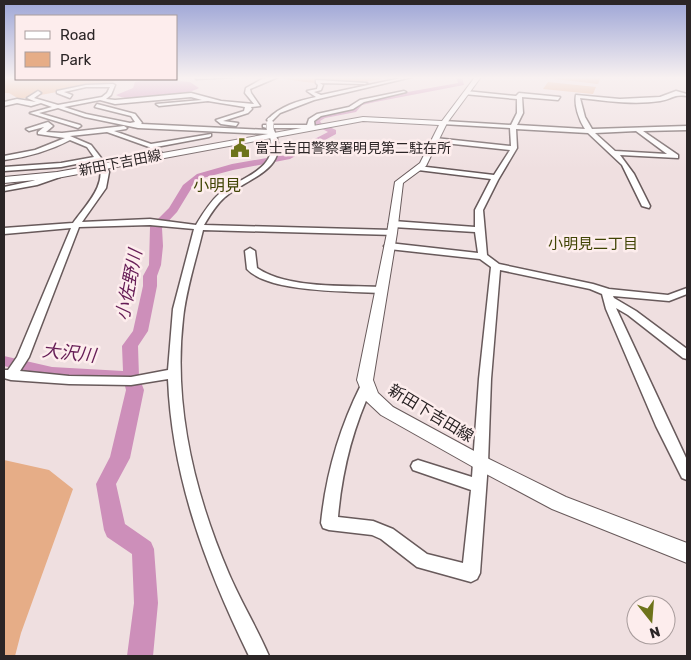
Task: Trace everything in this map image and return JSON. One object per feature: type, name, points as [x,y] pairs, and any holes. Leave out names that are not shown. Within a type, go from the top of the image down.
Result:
[{"type":"main road","name":"新田下吉田線","points":[[455,108],[444,123],[423,164],[399,182],[365,380],[371,396],[387,411],[481,463],[559,503],[687,553]]},
{"type":"main road","name":"新田下吉田線","points":[[4,180],[57,175],[271,131],[363,119],[444,123]]},
{"type":"street","points":[[53,108],[33,113],[78,126]]},
{"type":"street","points":[[59,108],[96,118],[138,126],[228,131],[271,131]]},
{"type":"street","points":[[85,115],[108,108],[125,110],[143,108]]},
{"type":"street","points":[[248,108],[247,111],[219,121],[223,123],[264,126],[311,127],[309,125],[312,124],[311,120],[319,115],[351,108]]},
{"type":"street","points":[[259,656],[246,632],[210,548],[193,492],[179,430],[175,374],[178,320],[199,228],[205,214],[215,202],[226,192],[265,167],[276,152],[270,120],[285,108]]},
{"type":"street","points":[[483,256],[480,210],[514,148],[513,127],[520,113],[520,108]]},
{"type":"street","points":[[579,108],[584,122],[593,137],[614,153],[631,175],[646,206]]},
{"type":"street","points":[[124,124],[139,123],[133,115],[125,110]]},
{"type":"street","points":[[62,135],[96,118]]},
{"type":"street","points":[[29,129],[61,121]]},
{"type":"street","points":[[444,123],[590,131],[639,131],[687,128]]},
{"type":"street","points":[[48,124],[50,126],[40,134],[62,135],[138,126]]},
{"type":"street","points":[[160,134],[187,129]]},
{"type":"street","points":[[105,130],[151,146],[161,155]]},
{"type":"street","points":[[151,146],[228,131]]},
{"type":"street","points":[[614,153],[677,157],[639,131]]},
{"type":"street","points":[[10,373],[23,357],[76,224],[102,188],[104,181],[104,166],[88,146],[62,135]]},
{"type":"street","points":[[131,139],[150,136]]},
{"type":"street","points":[[4,158],[29,156],[48,150],[68,139]]},
{"type":"street","points":[[435,140],[514,148]]},
{"type":"street","points":[[48,150],[57,156],[61,165]]},
{"type":"street","points":[[4,169],[61,165],[98,158]]},
{"type":"street","points":[[418,168],[496,178]]},
{"type":"street","points":[[4,189],[34,183],[57,175]]},
{"type":"street","points":[[4,230],[76,224],[150,222],[199,228],[391,235],[480,230]]},
{"type":"street","points":[[391,235],[483,256],[496,266],[576,282],[608,295],[668,298],[687,290]]},
{"type":"street","points":[[250,251],[252,269],[263,278],[295,284],[381,290]]},
{"type":"street","points":[[367,385],[350,422],[340,452],[332,485],[329,523],[373,528],[387,534],[423,561],[471,573],[481,463],[485,379],[496,266]]},
{"type":"street","points":[[608,295],[687,355]]},
{"type":"street","points":[[608,295],[663,426],[687,474]]},
{"type":"street","points":[[10,373],[131,381],[152,376],[175,374]]},
{"type":"street","points":[[418,466],[479,486]]},
{"type":"green space","points":[[4,460],[49,470],[73,489],[21,633],[15,656],[4,656]]},
{"type":"waterway","name":"小佐野川","points":[[131,377],[130,346],[140,331],[150,286],[150,276],[155,265],[156,227],[173,210],[187,187],[200,176],[232,167],[287,157],[333,132],[317,124],[316,120],[323,116],[353,110],[356,108]]},
{"type":"waterway","name":"大沢川","points":[[4,361],[52,373],[131,377]]},
{"type":"waterway","name":"小佐野川","points":[[131,377],[135,390],[120,458],[106,484],[115,530],[143,549],[146,603],[140,656]]},
{"type":"place","name":"富士吉田警察署明見第二駐在所","points":[[240,148]]},
{"type":"district","name":"小明見","points":[[217,185]]},
{"type":"district","name":"小明見二丁目","points":[[593,244]]}]
